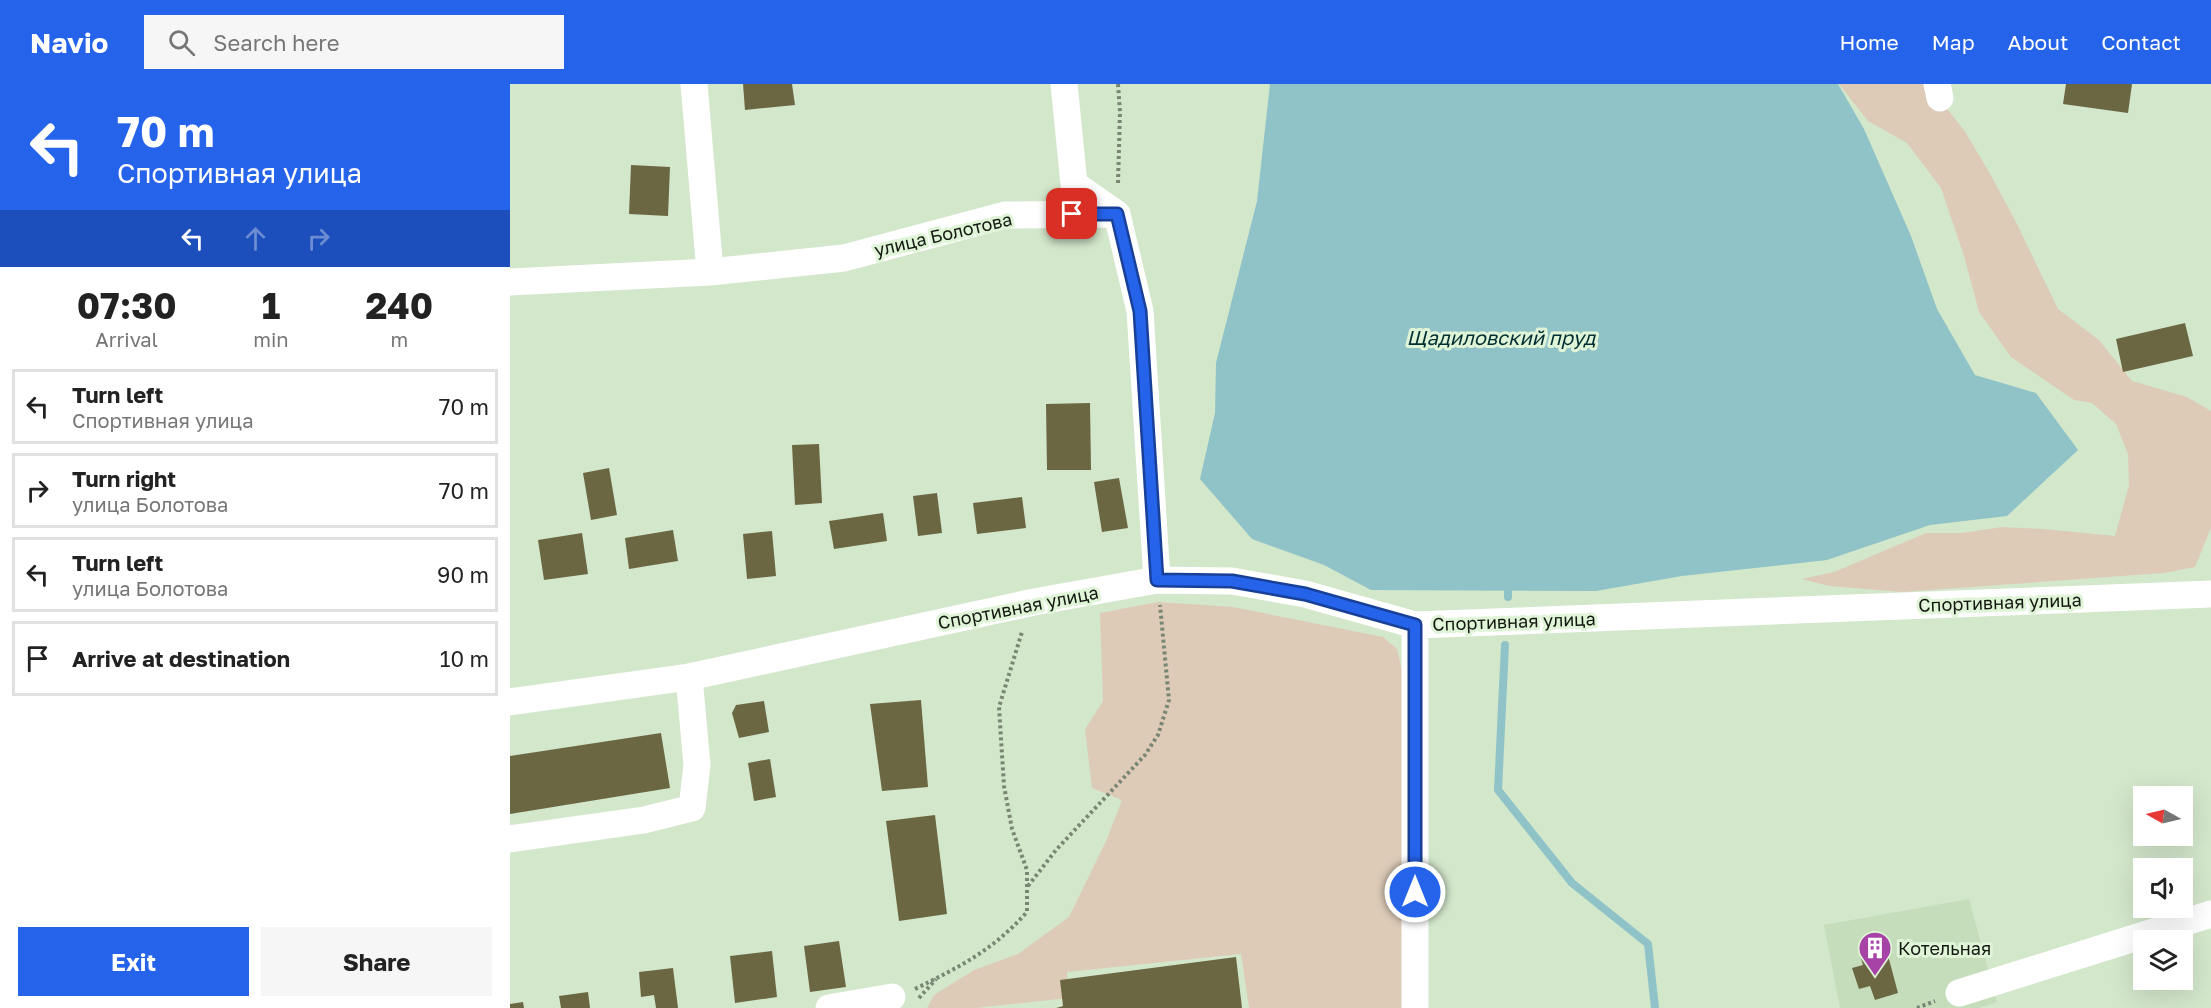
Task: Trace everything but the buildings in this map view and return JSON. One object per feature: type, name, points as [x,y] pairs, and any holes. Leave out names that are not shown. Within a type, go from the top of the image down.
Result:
[{"type":"street","points":[[694,84],[710,272]]},
{"type":"street","points":[[1064,84],[1074,184],[1117,214],[1140,311],[1157,580]]},
{"type":"street","name":"улица Болотова","points":[[510,282],[710,272],[844,258],[1005,215],[1117,214]]},
{"type":"street","name":"Спортивная улица","points":[[510,702],[689,677],[1034,602],[1157,580],[1232,581],[1305,594],[1415,625],[2211,594]]},
{"type":"street","points":[[1415,625],[1415,1008]]},
{"type":"street","points":[[510,839],[644,820],[692,808],[697,765],[689,677]]},
{"type":"street","points":[[1959,993],[2211,914]]},
{"type":"street","points":[[829,1008],[892,997]]},
{"type":"path","points":[[1117,214],[1120,112],[1118,84]]},
{"type":"path","points":[[1027,887],[1056,850],[1145,755],[1158,735],[1169,700],[1157,580]]},
{"type":"path","points":[[892,997],[910,992],[972,961],[1008,934],[1027,912],[1028,870],[1012,829],[1004,786],[999,707],[1018,644],[1034,602]]},
{"type":"path","points":[[918,999],[938,977]]},
{"type":"shaded area","points":[[1839,84],[1927,84],[1964,130],[1989,172],[2058,309],[2099,340],[2132,381],[2187,397],[2211,411],[2211,528],[2195,567],[2164,573],[1902,592],[1829,586],[1802,579],[1834,572],[1926,533],[1962,533],[2002,527],[2115,536],[2129,485],[2128,454],[2116,424],[2092,403],[2074,400],[2011,357],[1979,312],[1964,256],[1941,188],[1907,143],[1868,121]]},
{"type":"shaded area","points":[[1158,602],[1233,607],[1383,637],[1397,649],[1403,675],[1402,1008],[1249,1008],[1241,954],[1067,972],[1068,998],[976,1008],[927,1008],[934,995],[974,970],[1018,954],[1069,917],[1107,839],[1122,800],[1092,788],[1085,729],[1103,701],[1100,613]]},
{"type":"shaded area","points":[[1969,899],[1997,1002],[1979,1008],[1840,1008],[1824,925]]},
{"type":"water","name":"Щадиловский пруд","points":[[1270,84],[1838,84],[1864,129],[1911,236],[1937,309],[1975,375],[2036,393],[2078,450],[2007,516],[1930,525],[1827,560],[1682,576],[1596,591],[1371,590],[1324,565],[1252,539],[1200,479],[1215,413],[1216,363],[1257,201]]},
{"type":"waterway","points":[[1508,591],[1508,597]]},
{"type":"waterway","points":[[1505,645],[1498,790],[1572,883],[1648,944],[1655,1008]]},
{"type":"place","name":"Котельная","points":[[1875,977]]},
{"type":"route","points":[[1072,214],[1117,214],[1140,311],[1157,580],[1232,581],[1305,594],[1415,625],[1415,892]]}]
